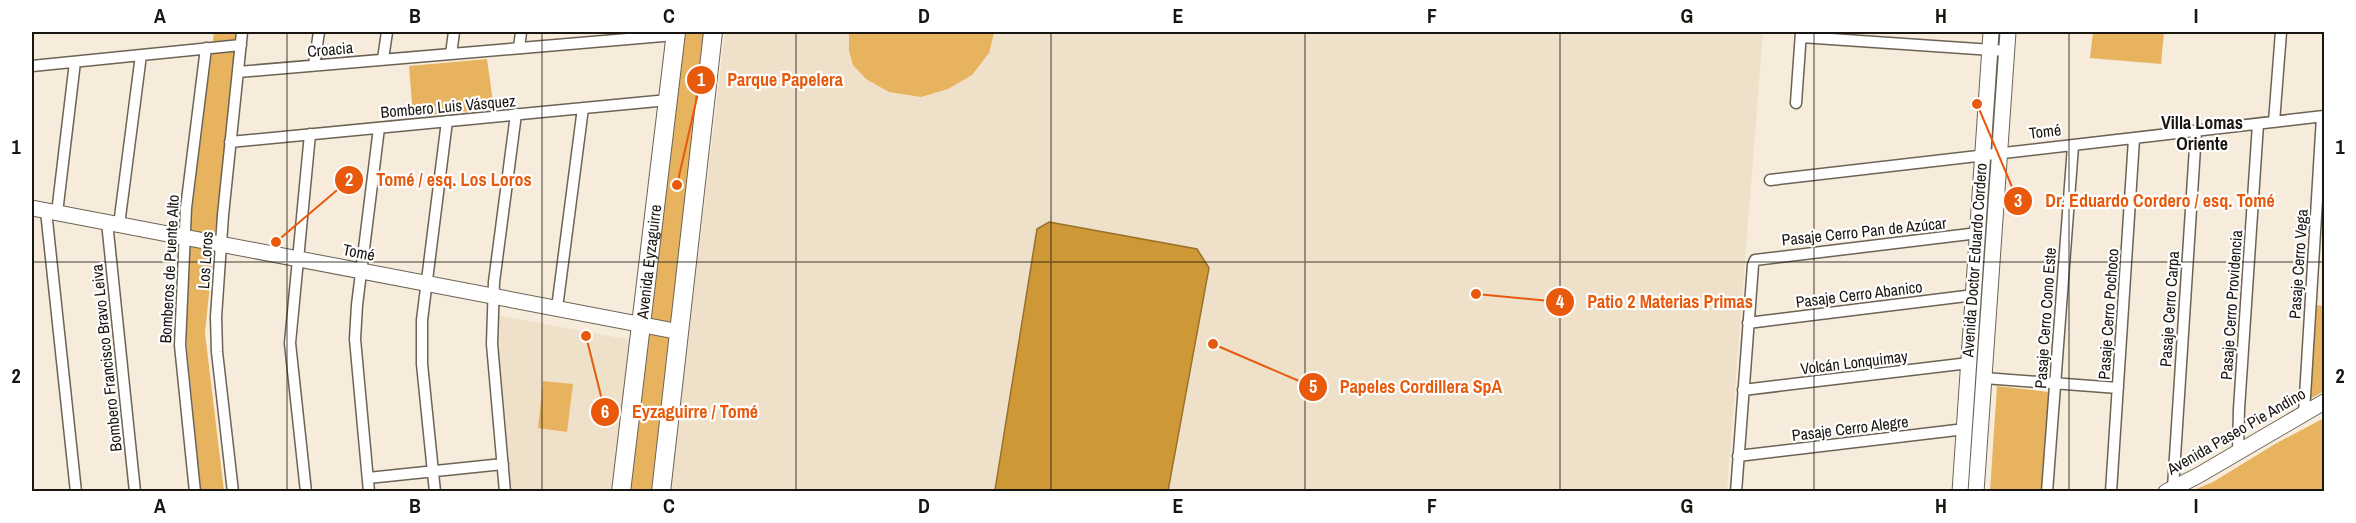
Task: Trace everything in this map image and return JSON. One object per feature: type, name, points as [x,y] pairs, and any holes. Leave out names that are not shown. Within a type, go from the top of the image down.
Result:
[{"type":"main road","points":[[661,492],[713,32]]},
{"type":"main road","name":"Avenida Eyzaguirre","points":[[621,492],[676,33]]},
{"type":"street","name":"Los Loros","points":[[233,492],[215,329],[230,142],[243,32]]},
{"type":"street","points":[[314,65],[319,32]]},
{"type":"street","points":[[383,59],[387,32]]},
{"type":"street","points":[[451,54],[454,32]]},
{"type":"street","points":[[519,48],[521,32]]},
{"type":"street","name":"Avenida Doctor Eduardo Cordero","points":[[1960,492],[1991,32]]},
{"type":"street","name":"Avenida Doctor Eduardo Cordero","points":[[1977,492],[2008,32]]},
{"type":"street","points":[[2274,122],[2281,32]]},
{"type":"street","name":"Croacia","points":[[238,72],[519,48],[588,37],[676,33]]},
{"type":"street","points":[[1796,103],[1801,34],[2007,51]]},
{"type":"street","points":[[32,66],[241,45]]},
{"type":"street","name":"Bomberos de Puente Alto","points":[[195,492],[180,345],[186,208],[206,48]]},
{"type":"street","name":"Bombero Francisco Bravo Leiva","points":[[135,492],[113,224],[141,55]]},
{"type":"street","points":[[75,62],[45,211],[76,492]]},
{"type":"street","name":"Bombero Luis Vásquez","points":[[230,142],[668,100]]},
{"type":"street","points":[[557,308],[583,108]]},
{"type":"street","points":[[506,492],[492,364],[494,282],[516,114]]},
{"type":"street","name":"Tomé","points":[[1770,180],[2323,116]]},
{"type":"street","name":"Pasaje Cerro Vega","points":[[2304,413],[2323,116]]},
{"type":"street","points":[[435,492],[421,350],[422,320],[447,121]]},
{"type":"street","name":"Pasaje Cerro Providencia","points":[[2238,451],[2258,124]]},
{"type":"street","points":[[369,492],[355,354],[356,322],[379,128]]},
{"type":"street","name":"Pasaje Cerro Carpa","points":[[2169,490],[2196,132]]},
{"type":"street","points":[[306,492],[290,343],[310,134]]},
{"type":"street","name":"Pasaje Cerro Pochoco","points":[[2111,492],[2134,139]]},
{"type":"street","name":"Pasaje Cerro Cono Este","points":[[2047,492],[2073,146]]},
{"type":"street","name":"Tomé","points":[[45,211],[680,332]]},
{"type":"street","name":"Pasaje Cerro Pan de Azúcar","points":[[1748,323],[1753,265],[1755,260],[1760,258],[1978,233]]},
{"type":"street","name":"Pasaje Cerro Abanico","points":[[1748,323],[1974,295]]},
{"type":"street","points":[[1736,492],[1748,323]]},
{"type":"street","name":"Volcán Lonquimay","points":[[1743,390],[1969,363]]},
{"type":"street","points":[[1984,378],[2118,388]]},
{"type":"street","name":"Avenida Paseo Pie Andino","points":[[2169,490],[2325,402]]},
{"type":"street","name":"Pasaje Cerro Alegre","points":[[1738,456],[1965,429]]},
{"type":"street","points":[[368,478],[503,464]]},
{"type":"shaded area","points":[[214,32],[236,32],[205,333],[224,491],[201,492],[185,328],[187,251]]},
{"type":"shaded area","points":[[680,32],[707,32],[654,491],[627,492]]},
{"type":"shaded area","points":[[725,32],[1763,32],[1727,491],[670,492]]},
{"type":"shaded area","points":[[849,32],[994,33],[989,53],[972,75],[948,89],[921,97],[889,92],[866,79],[853,65],[849,51]]},
{"type":"shaded area","points":[[2093,32],[2164,32],[2161,64],[2090,58]]},
{"type":"shaded area","points":[[487,59],[494,109],[413,116],[409,66]]},
{"type":"shaded area","points":[[1049,222],[1197,249],[1209,268],[1168,491],[995,490],[1037,229]]},
{"type":"shaded area","points":[[2316,305],[2324,306],[2324,391],[2308,400]]},
{"type":"shaded area","points":[[496,315],[631,340],[611,491],[510,491],[495,359]]},
{"type":"shaded area","points":[[543,381],[573,384],[567,432],[538,428]]},
{"type":"shaded area","points":[[1997,386],[2049,392],[2041,491],[1990,491]]},
{"type":"shaded area","points":[[2324,418],[2324,491],[2191,491],[2213,482],[2275,444]]},
{"type":"place","name":"Dr. Eduardo Cordero / esq. Tomé","points":[[1977,104]]},
{"type":"place","name":"Parque Papelera","points":[[677,185]]},
{"type":"place","name":"Tomé / esq. Los Loros","points":[[276,242]]},
{"type":"place","name":"Patio 2 Materias Primas","points":[[1476,294]]},
{"type":"place","name":"Eyzaguirre / Tomé","points":[[586,336]]},
{"type":"place","name":"Papeles Cordillera SpA","points":[[1213,344]]},
{"type":"district","name":"Villa Lomas Oriente","points":[[2202,133]]}]
